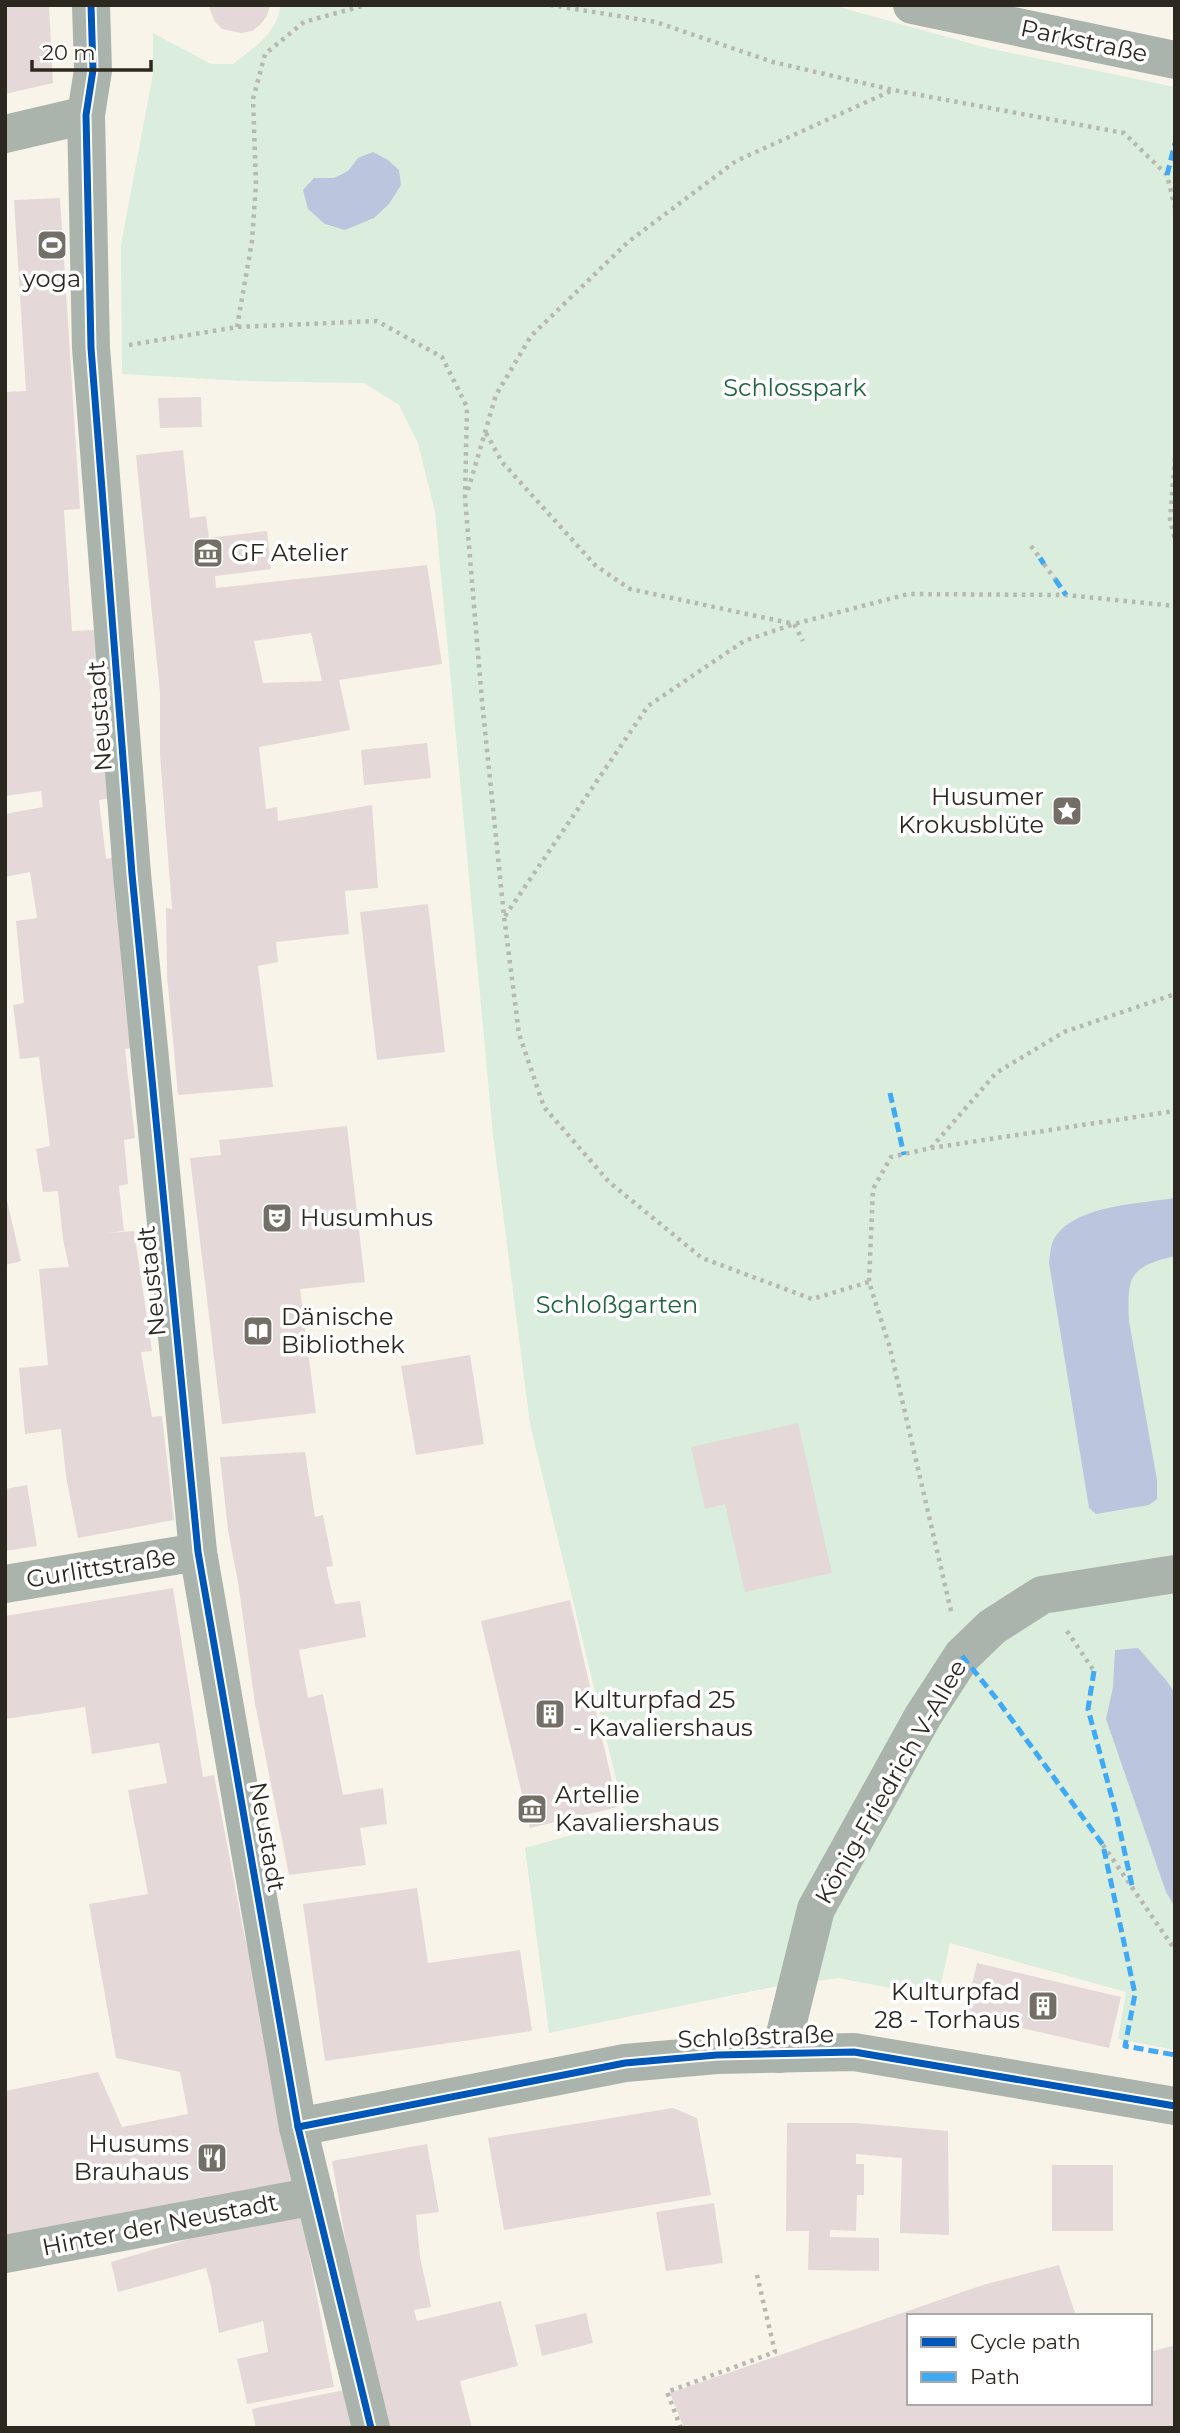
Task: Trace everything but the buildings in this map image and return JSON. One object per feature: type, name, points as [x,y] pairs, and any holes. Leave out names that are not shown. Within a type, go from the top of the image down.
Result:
[{"type":"street","name":"Neustadt","points":[[91,5],[93,70],[86,115],[91,348],[132,874],[198,1552],[298,2127],[371,2428]]},
{"type":"street","name":"Parkstraße","points":[[912,5],[1175,60]]},
{"type":"street","points":[[5,134],[86,115]]},
{"type":"street","name":"Gurlittstraße","points":[[5,1584],[198,1552]]},
{"type":"street","name":"König-Friedrich V-Allee","points":[[780,2054],[816,1909],[923,1716],[962,1656],[992,1627],[1042,1595],[1175,1574]]},
{"type":"street","name":"Schloßstraße","points":[[298,2127],[625,2063],[717,2055],[854,2052],[1175,2106]]},
{"type":"street","name":"Hinter der Neustadt","points":[[5,2254],[315,2196]]},
{"type":"path","points":[[237,327],[252,241],[256,184],[253,99],[265,54],[304,22],[366,5]]},
{"type":"path","points":[[550,5],[656,22],[774,62],[893,90],[1124,133],[1167,175],[1175,208]]},
{"type":"path","points":[[465,498],[496,395],[531,336],[628,242],[736,161],[893,90]]},
{"type":"path","points":[[91,348],[123,346],[237,327],[377,321],[442,357],[467,407],[465,498],[482,701],[505,916],[519,1034],[544,1107],[609,1182],[702,1258],[812,1299],[869,1282]]},
{"type":"path","points":[[485,433],[502,462],[595,565],[630,589],[794,624]]},
{"type":"path","points":[[1175,458],[1170,520],[1175,540]]},
{"type":"path","points":[[1031,546],[1040,558]]},
{"type":"path","points":[[1044,564],[1055,579]]},
{"type":"path","points":[[505,916],[648,706],[744,641],[794,624],[908,594],[1066,595],[1175,606]]},
{"type":"path","points":[[794,624],[803,641]]},
{"type":"path","points":[[931,1148],[996,1073],[1064,1032],[1175,993]]},
{"type":"path","points":[[962,1656],[890,1348],[869,1282],[873,1189],[891,1157],[931,1148],[1175,1111]]},
{"type":"path","points":[[1103,1845],[1175,1950]]},
{"type":"path","points":[[681,2428],[667,2392],[775,2352],[756,2271]]},
{"type":"green space","name":"Schlosspark","points":[[280,5],[832,5],[987,48],[1175,87],[1175,2050],[1118,2039],[1126,1992],[950,1943],[938,1997],[838,1978],[768,1988],[549,2033],[525,1848],[626,1820],[530,1424],[493,1135],[435,511],[418,443],[399,405],[364,383],[244,381],[122,374],[121,245],[153,74],[153,33],[211,64],[233,64],[270,32]]},
{"type":"water","points":[[373,152],[399,170],[401,185],[389,204],[374,218],[345,230],[325,224],[308,209],[303,190],[314,178],[334,178],[348,171],[358,158]]},
{"type":"water","points":[[1175,1198],[1175,1256],[1148,1264],[1140,1270],[1134,1276],[1129,1293],[1129,1321],[1157,1480],[1157,1499],[1149,1505],[1096,1514],[1089,1508],[1049,1263],[1051,1247],[1062,1229],[1090,1213]]},
{"type":"water","points":[[1138,1648],[1175,1693],[1175,1907],[1166,1892],[1106,1719],[1113,1687],[1115,1650]]},
{"type":"marked path","points":[[1167,175],[1175,143]]},
{"type":"marked path","points":[[1040,558],[1044,564]]},
{"type":"marked path","points":[[1055,579],[1066,595]]},
{"type":"marked path","points":[[890,1093],[904,1155]]},
{"type":"marked path","points":[[962,1656],[996,1698],[1103,1845],[1135,1994],[1125,2046],[1175,2055]]},
{"type":"marked path","points":[[1094,1671],[1088,1709],[1133,1890]]},
{"type":"cycle path","points":[[91,5],[93,70],[86,115],[91,348],[132,874],[198,1552],[298,2127],[371,2428]]},
{"type":"cycle path","points":[[298,2127],[625,2063],[717,2055],[854,2052],[1175,2106]]},
{"type":"place","name":"yoga","points":[[52,245]]},
{"type":"place","name":"GF Atelier","points":[[208,553]]},
{"type":"place","name":"Husumer Krokusblüte","points":[[1067,811]]},
{"type":"place","name":"Husumhus","points":[[277,1218]]},
{"type":"place","name":"Dänische Bibliothek","points":[[258,1331]]},
{"type":"place","name":"Kulturpfad 25 - Kavaliershaus","points":[[550,1714]]},
{"type":"place","name":"Artellie Kavaliershaus","points":[[532,1809]]},
{"type":"place","name":"Kulturpfad 28 - Torhaus","points":[[1043,2006]]},
{"type":"place","name":"Husums Brauhaus","points":[[212,2158]]},
{"type":"park label","name":"Schloßgarten","points":[[617,1305]]}]
